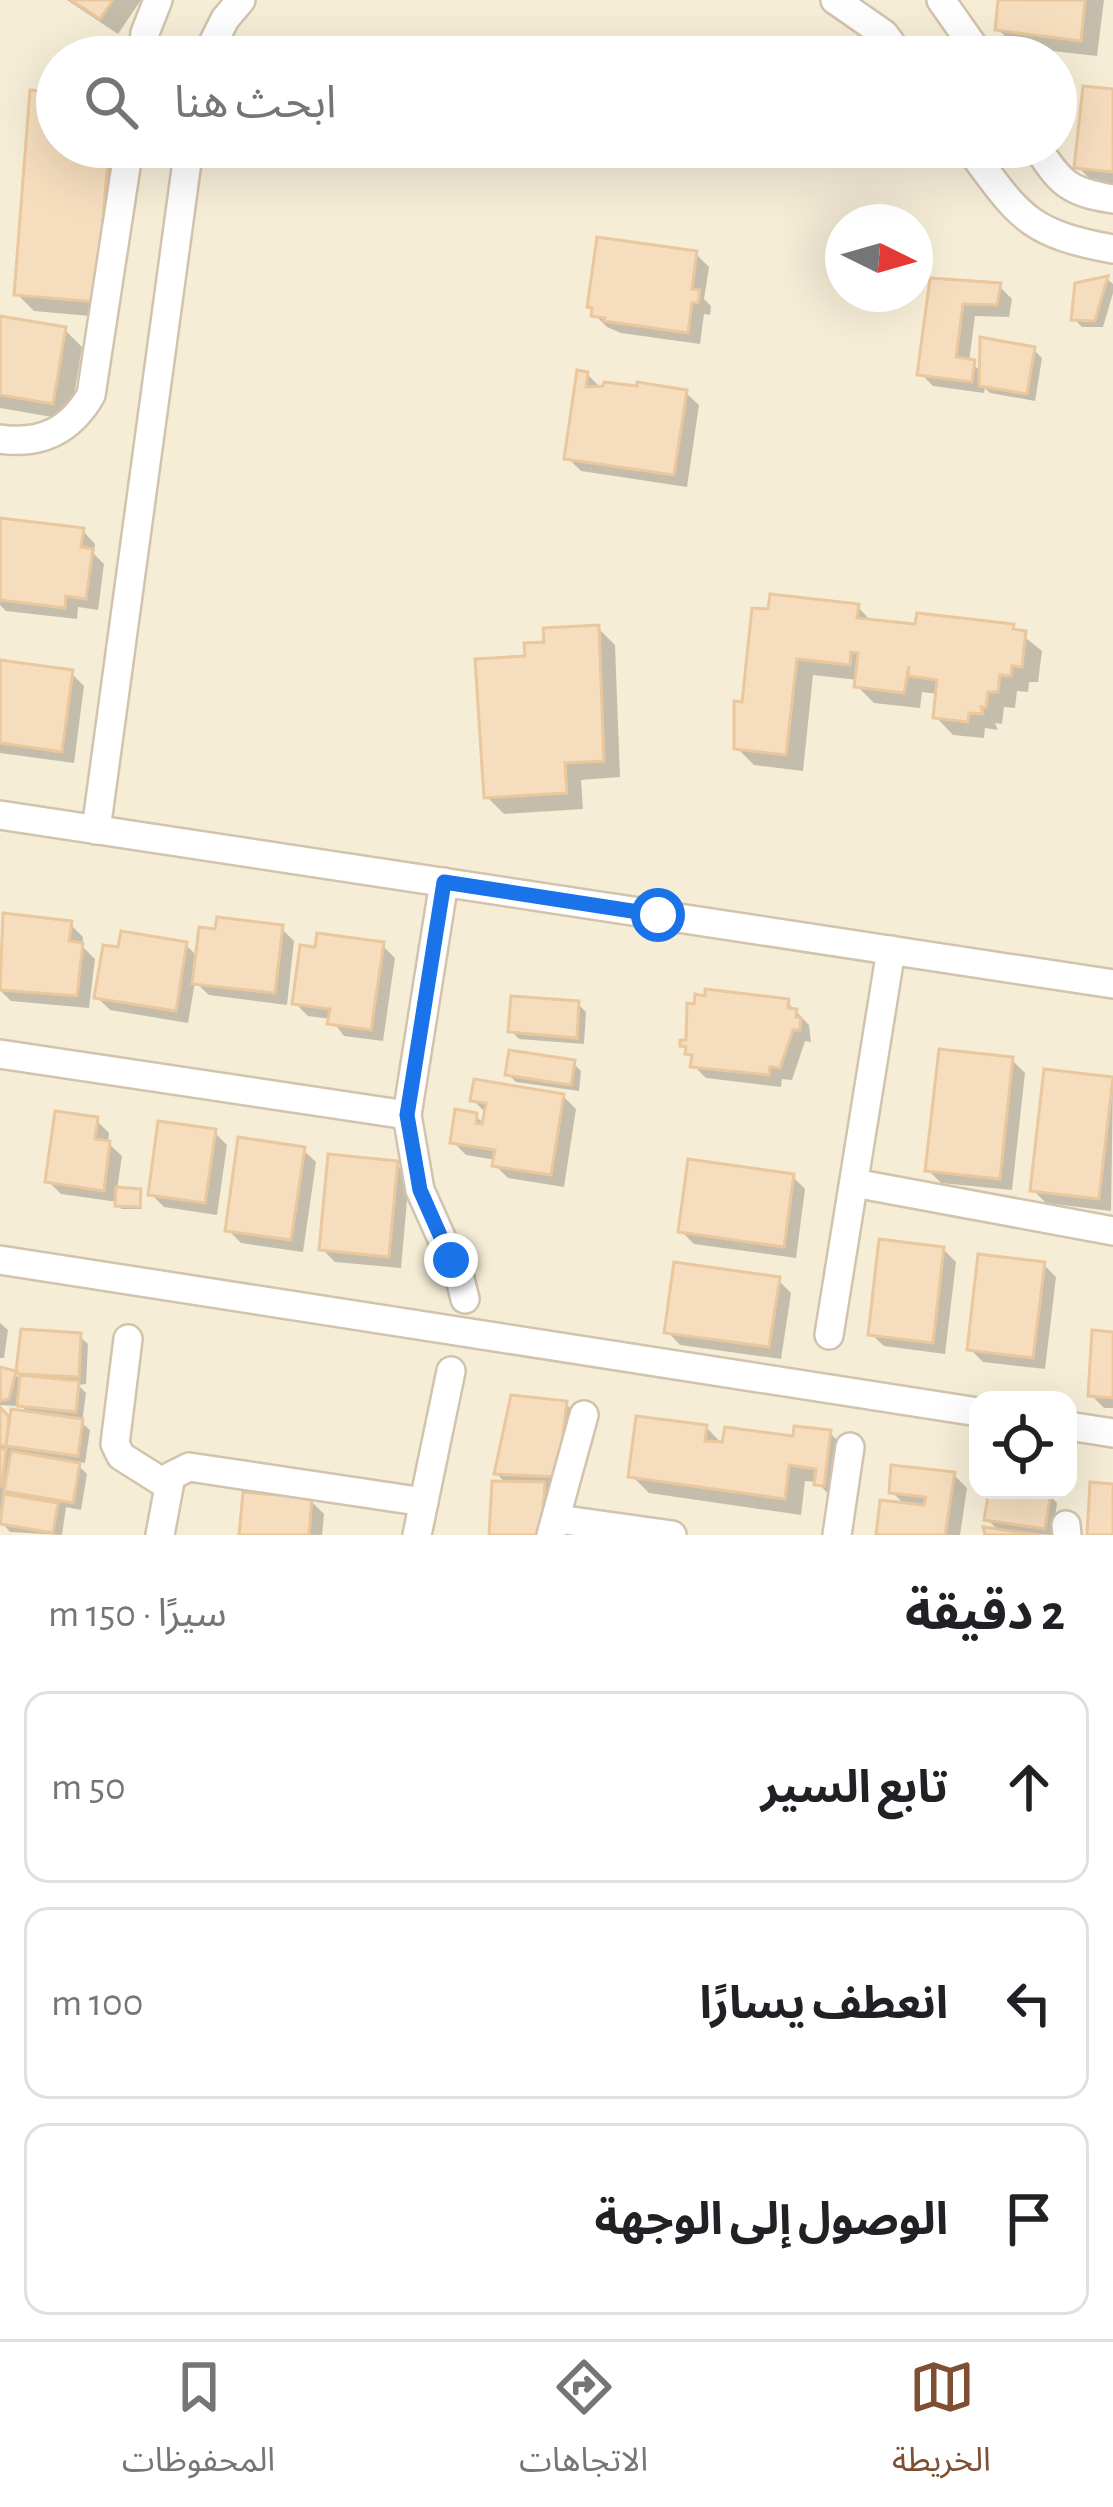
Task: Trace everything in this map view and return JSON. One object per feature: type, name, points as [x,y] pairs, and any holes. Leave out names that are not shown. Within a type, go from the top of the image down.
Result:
[{"type":"street","points":[[145,36],[158,0]]},
{"type":"street","points":[[217,36],[241,0]]},
{"type":"street","points":[[835,0],[883,36]]},
{"type":"street","points":[[941,0],[965,14]]},
{"type":"street","points":[[0,439],[20,442],[55,434],[91,395],[126,168]]},
{"type":"street","points":[[96,830],[186,168]]},
{"type":"street","points":[[985,168],[1031,225],[1051,236],[1113,249]]},
{"type":"street","points":[[1053,168],[1066,186],[1113,199]]},
{"type":"street","points":[[0,815],[1113,984]]},
{"type":"street","points":[[444,882],[407,1115],[420,1190],[465,1299]]},
{"type":"street","points":[[829,1335],[891,950]]},
{"type":"street","points":[[0,1054],[407,1115]]},
{"type":"street","points":[[854,1183],[1113,1231]]},
{"type":"street","points":[[0,1260],[969,1411]]},
{"type":"street","points":[[128,1339],[115,1444],[121,1456],[166,1485]]},
{"type":"street","points":[[417,1535],[452,1371]]},
{"type":"street","points":[[584,1415],[555,1527],[672,1535]]},
{"type":"street","points":[[1077,1427],[1113,1433]]},
{"type":"street","points":[[837,1535],[850,1447]]},
{"type":"street","points":[[160,1535],[166,1485],[178,1469],[189,1467],[424,1502]]},
{"type":"shaded area","points":[[0,0],[1113,0],[1113,1535],[0,1535]]},
{"type":"building","points":[[71,0],[113,0],[100,19]]},
{"type":"building","points":[[998,0],[1085,0],[1081,41],[1077,36],[995,30]]},
{"type":"building","points":[[1083,86],[1113,89],[1113,172],[1074,168]]},
{"type":"building","points":[[30,90],[36,90],[36,168],[107,168],[96,302],[14,295]]},
{"type":"building","points":[[597,237],[697,251],[692,289],[700,290],[698,303],[692,303],[688,333],[591,316],[592,308],[587,307]]},
{"type":"building","points":[[1108,276],[1095,321],[1071,320],[1075,283]]},
{"type":"building","points":[[933,278],[1001,283],[997,305],[963,304],[956,357],[975,360],[972,382],[917,375],[925,312],[933,312]]},
{"type":"building","points":[[0,316],[66,327],[53,404],[0,395]]},
{"type":"building","points":[[980,337],[1035,347],[1027,394],[979,386]]},
{"type":"building","points":[[577,370],[588,372],[586,387],[604,382],[637,386],[637,382],[687,390],[674,475],[564,459]]},
{"type":"building","points":[[0,518],[84,528],[81,547],[93,549],[86,599],[66,596],[65,608],[0,600]]},
{"type":"building","points":[[770,594],[859,604],[857,618],[915,624],[917,613],[1014,624],[1013,629],[1026,631],[1022,667],[1012,666],[1011,676],[1000,675],[998,692],[988,692],[983,714],[969,713],[968,722],[933,718],[937,680],[908,676],[909,666],[904,693],[854,687],[858,653],[851,652],[850,665],[797,659],[786,755],[734,749],[734,701],[742,702],[752,608],[768,609]]},
{"type":"building","points":[[599,625],[604,761],[565,763],[567,793],[484,798],[475,659],[525,656],[524,643],[544,642],[543,628]]},
{"type":"building","points":[[0,660],[73,670],[62,752],[0,743]]},
{"type":"building","points":[[3,913],[72,921],[69,941],[83,943],[77,996],[0,990]]},
{"type":"building","points":[[217,917],[283,925],[275,993],[192,984],[199,927],[215,929]]},
{"type":"building","points":[[121,931],[187,942],[176,1011],[94,998],[103,945],[118,947]]},
{"type":"building","points":[[317,933],[384,942],[371,1030],[327,1024],[330,1009],[292,1004],[300,945],[315,947]]},
{"type":"building","points":[[705,989],[789,999],[788,1008],[797,1009],[796,1017],[801,1018],[800,1030],[793,1030],[780,1068],[770,1067],[769,1075],[690,1067],[692,1055],[680,1046],[680,1040],[686,1040],[687,1003],[694,1004],[695,994],[705,996]]},
{"type":"building","points":[[511,996],[579,1001],[577,1038],[508,1032]]},
{"type":"building","points":[[939,1049],[1013,1057],[1000,1179],[925,1171]]},
{"type":"building","points":[[509,1050],[575,1060],[571,1085],[505,1075]]},
{"type":"building","points":[[1044,1069],[1113,1077],[1099,1199],[1030,1191]]},
{"type":"building","points":[[474,1079],[564,1094],[551,1175],[492,1166],[495,1150],[450,1143],[455,1109],[477,1113],[476,1123],[482,1124],[486,1103],[470,1101]]},
{"type":"building","points":[[55,1111],[98,1117],[95,1139],[110,1141],[104,1191],[45,1182]]},
{"type":"building","points":[[158,1121],[216,1129],[205,1203],[148,1195]]},
{"type":"building","points":[[238,1137],[305,1147],[291,1240],[225,1231]]},
{"type":"building","points":[[328,1154],[398,1161],[389,1257],[319,1250]]},
{"type":"building","points":[[688,1159],[794,1174],[784,1247],[678,1232]]},
{"type":"building","points":[[116,1187],[141,1189],[140,1207],[115,1206]]},
{"type":"building","points":[[879,1239],[944,1247],[933,1343],[868,1335]]},
{"type":"building","points":[[978,1254],[1045,1262],[1033,1358],[967,1350]]},
{"type":"building","points":[[674,1262],[780,1277],[769,1347],[664,1333]]},
{"type":"building","points":[[21,1329],[81,1333],[79,1377],[19,1374]]},
{"type":"building","points":[[1092,1330],[1113,1332],[1113,1398],[1088,1396]]},
{"type":"building","points":[[0,1367],[16,1371],[9,1399],[0,1401]]},
{"type":"building","points":[[20,1375],[79,1381],[76,1412],[17,1406]]},
{"type":"building","points":[[511,1395],[567,1401],[558,1477],[494,1474]]},
{"type":"building","points":[[0,1407],[9,1417],[6,1446],[0,1445]]},
{"type":"building","points":[[11,1409],[83,1419],[78,1456],[6,1446]]},
{"type":"building","points":[[636,1416],[707,1425],[705,1441],[722,1442],[725,1427],[793,1436],[794,1426],[831,1430],[824,1486],[814,1485],[816,1469],[789,1465],[785,1499],[628,1477]]},
{"type":"building","points":[[0,1449],[6,1449],[2,1486],[0,1486]]},
{"type":"building","points":[[11,1451],[80,1463],[73,1503],[4,1491]]},
{"type":"building","points":[[891,1465],[955,1472],[945,1535],[876,1535],[880,1500],[924,1505],[926,1497],[889,1493]]},
{"type":"building","points":[[492,1481],[545,1482],[541,1535],[489,1535]]},
{"type":"building","points":[[1090,1482],[1113,1484],[1113,1535],[1087,1535]]},
{"type":"building","points":[[243,1492],[312,1498],[309,1535],[239,1535]]},
{"type":"building","points":[[4,1494],[58,1503],[53,1533],[0,1524]]},
{"type":"building","points":[[988,1499],[1050,1499],[1045,1529],[984,1520]]},
{"type":"building","points":[[983,1527],[1039,1535],[985,1535]]},
{"type":"route","points":[[451,1260],[420,1190],[407,1115],[444,882],[658,915]]}]
